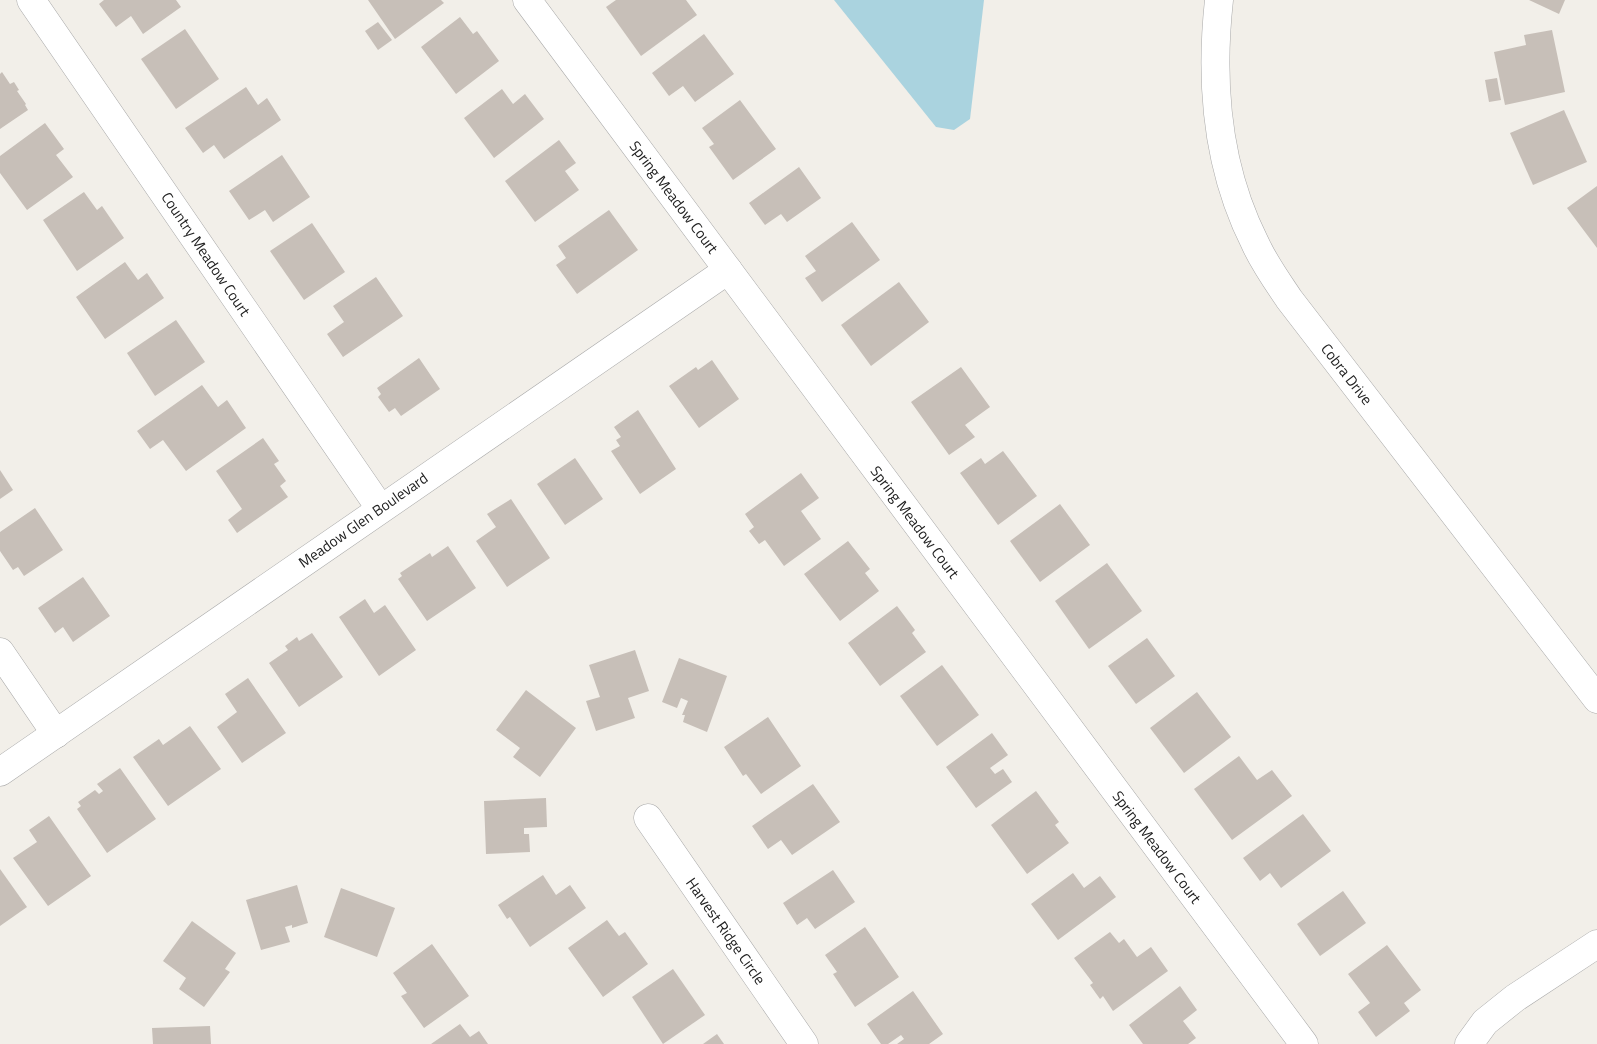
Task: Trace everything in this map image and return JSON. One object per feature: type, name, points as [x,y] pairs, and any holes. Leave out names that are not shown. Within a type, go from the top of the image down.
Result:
[{"type":"street","name":"Country Meadow Court","points":[[32,0],[380,508]]},
{"type":"street","name":"Spring Meadow Court","points":[[527,0],[1304,1044]]},
{"type":"street","name":"Cobra Drive","points":[[1219,0],[1215,80],[1221,137],[1228,171],[1254,243],[1289,299],[1597,699]]},
{"type":"street","name":"Meadow Glen Boulevard","points":[[0,772],[380,508],[728,270]]},
{"type":"street","points":[[0,652],[56,734]]},
{"type":"street","name":"Harvest Ridge Circle","points":[[648,818],[804,1044]]},
{"type":"street","points":[[1468,1044],[1485,1022],[1515,998],[1597,944]]},
{"type":"water","points":[[834,0],[984,0],[970,119],[954,130],[936,127]]},
{"type":"building","points":[[104,0],[176,0],[181,7],[143,34],[131,16],[116,27],[99,4]]},
{"type":"building","points":[[368,0],[441,0],[444,3],[395,39]]},
{"type":"building","points":[[616,0],[686,0],[697,15],[641,56],[606,7]]},
{"type":"building","points":[[1529,0],[1565,0],[1559,14]]},
{"type":"building","points":[[460,17],[473,34],[477,31],[499,61],[456,94],[421,47]]},
{"type":"building","points":[[378,22],[392,40],[378,50],[365,31]]},
{"type":"building","points":[[185,29],[219,79],[176,109],[141,59]]},
{"type":"building","points":[[1552,30],[1565,92],[1505,105],[1494,52],[1526,45],[1524,35]]},
{"type":"building","points":[[704,34],[734,74],[695,102],[683,86],[669,96],[652,73]]},
{"type":"building","points":[[2,72],[10,84],[14,82],[28,110],[0,129],[0,74]]},
{"type":"building","points":[[1497,78],[1501,100],[1489,102],[1485,80]]},
{"type":"building","points":[[246,87],[258,105],[267,98],[281,120],[224,159],[214,145],[203,153],[185,128]]},
{"type":"building","points":[[502,89],[513,104],[525,94],[544,119],[494,158],[464,118]]},
{"type":"building","points":[[740,100],[776,149],[733,180],[709,147],[714,144],[702,128]]},
{"type":"building","points":[[1564,110],[1587,162],[1533,185],[1510,133]]},
{"type":"building","points":[[45,123],[64,149],[56,155],[73,177],[27,210],[0,173],[0,156]]},
{"type":"building","points":[[559,140],[576,163],[565,171],[579,190],[535,222],[505,181]]},
{"type":"building","points":[[282,155],[310,197],[273,222],[265,210],[249,220],[229,191]]},
{"type":"building","points":[[799,167],[821,198],[787,222],[781,214],[765,225],[749,203]]},
{"type":"building","points":[[1597,186],[1597,248],[1567,208]]},
{"type":"building","points":[[84,192],[97,210],[102,206],[124,238],[77,271],[43,220]]},
{"type":"building","points":[[609,210],[638,250],[577,294],[556,265],[566,258],[558,246]]},
{"type":"building","points":[[852,222],[880,260],[822,302],[805,278],[816,271],[805,256]]},
{"type":"building","points":[[312,223],[345,272],[304,300],[270,251]]},
{"type":"building","points":[[125,262],[138,280],[147,273],[164,298],[105,339],[76,297]]},
{"type":"building","points":[[376,277],[403,316],[343,357],[327,334],[344,322],[333,306]]},
{"type":"building","points":[[899,282],[929,322],[871,366],[841,325]]},
{"type":"building","points":[[176,320],[205,362],[155,396],[127,353]]},
{"type":"building","points":[[419,358],[440,389],[401,416],[395,408],[389,412],[378,397],[381,394],[377,388]]},
{"type":"building","points":[[712,360],[739,399],[699,428],[669,386],[696,367],[698,370]]},
{"type":"building","points":[[961,367],[990,407],[965,425],[975,437],[949,455],[911,402]]},
{"type":"building","points":[[202,385],[218,407],[227,400],[246,428],[186,471],[163,440],[150,449],[137,431]]},
{"type":"building","points":[[638,410],[676,469],[640,494],[611,451],[620,446],[616,440],[621,437],[614,427]]},
{"type":"building","points":[[263,438],[279,461],[274,464],[286,481],[280,486],[288,497],[237,533],[228,520],[242,509],[216,471]]},
{"type":"building","points":[[1003,451],[1037,496],[998,525],[960,473],[981,458],[985,464]]},
{"type":"building","points":[[575,458],[603,499],[565,525],[537,484]]},
{"type":"building","points":[[0,470],[13,490],[0,499]]},
{"type":"building","points":[[801,473],[819,498],[801,511],[821,539],[784,566],[765,540],[759,544],[749,531],[754,527],[745,514]]},
{"type":"building","points":[[511,499],[550,558],[507,587],[476,541],[496,527],[487,514]]},
{"type":"building","points":[[1060,504],[1090,545],[1040,582],[1010,541]]},
{"type":"building","points":[[35,508],[63,550],[24,576],[18,567],[13,570],[0,551],[0,532]]},
{"type":"building","points":[[848,541],[870,569],[865,573],[879,591],[840,621],[804,574]]},
{"type":"building","points":[[448,546],[476,588],[427,621],[398,579],[402,576],[400,573],[430,553],[432,557]]},
{"type":"building","points":[[1107,563],[1142,611],[1089,649],[1055,601]]},
{"type":"building","points":[[83,577],[110,616],[73,642],[63,627],[55,633],[38,608]]},
{"type":"building","points":[[365,599],[374,613],[385,605],[416,650],[379,676],[339,617]]},
{"type":"building","points":[[897,606],[915,630],[912,633],[926,652],[880,686],[848,643]]},
{"type":"building","points":[[312,633],[343,677],[299,707],[269,663],[288,650],[285,646],[297,637],[299,641]]},
{"type":"building","points":[[1147,638],[1175,676],[1136,704],[1108,666]]},
{"type":"building","points":[[635,650],[649,691],[628,698],[635,718],[596,731],[586,701],[600,697],[589,665]]},
{"type":"building","points":[[679,658],[727,676],[707,732],[683,722],[685,715],[682,715],[688,701],[681,698],[677,708],[662,702]]},
{"type":"building","points":[[942,665],[979,715],[937,746],[900,696]]},
{"type":"building","points":[[248,678],[286,733],[242,763],[217,727],[237,712],[225,694]]},
{"type":"building","points":[[526,690],[576,728],[540,777],[513,757],[520,748],[496,730]]},
{"type":"building","points":[[1197,692],[1231,737],[1184,773],[1150,728]]},
{"type":"building","points":[[768,717],[801,766],[761,794],[746,774],[743,776],[724,747]]},
{"type":"building","points":[[190,726],[221,769],[168,806],[133,757],[159,739],[163,745]]},
{"type":"building","points":[[992,733],[1008,755],[990,768],[995,774],[1003,769],[1012,782],[976,808],[946,767]]},
{"type":"building","points":[[1239,756],[1257,780],[1272,770],[1292,796],[1232,840],[1194,789]]},
{"type":"building","points":[[120,768],[156,819],[107,853],[77,809],[81,806],[78,802],[95,790],[99,794],[103,791],[97,784]]},
{"type":"building","points":[[813,784],[840,822],[792,855],[781,840],[768,849],[752,826]]},
{"type":"building","points":[[1036,791],[1059,822],[1055,825],[1069,843],[1027,874],[991,825]]},
{"type":"building","points":[[546,798],[547,827],[524,828],[524,834],[529,834],[530,852],[486,854],[484,801]]},
{"type":"building","points":[[1303,814],[1331,851],[1281,888],[1270,873],[1260,881],[1243,858]]},
{"type":"building","points":[[49,816],[91,876],[48,906],[13,858],[37,842],[29,830]]},
{"type":"building","points":[[0,869],[27,907],[0,926]]},
{"type":"building","points":[[833,870],[855,902],[815,929],[807,918],[797,925],[783,903]]},
{"type":"building","points":[[1073,873],[1084,888],[1100,876],[1116,897],[1058,940],[1031,904]]},
{"type":"building","points":[[543,875],[556,895],[570,885],[586,908],[530,947],[510,917],[507,919],[498,905]]},
{"type":"building","points":[[297,885],[308,923],[292,928],[292,925],[285,927],[290,942],[261,950],[246,900]]},
{"type":"building","points":[[341,888],[395,908],[377,957],[324,937]]},
{"type":"building","points":[[1343,891],[1366,923],[1320,956],[1297,924]]},
{"type":"building","points":[[607,920],[619,936],[625,932],[648,964],[603,997],[568,948]]},
{"type":"building","points":[[192,921],[236,953],[225,969],[230,972],[204,1007],[179,989],[186,978],[163,961]]},
{"type":"building","points":[[865,927],[899,977],[855,1007],[833,974],[837,972],[825,955]]},
{"type":"building","points":[[1110,932],[1119,943],[1124,939],[1137,957],[1151,947],[1168,971],[1113,1011],[1103,996],[1100,999],[1090,985],[1093,983],[1074,958]]},
{"type":"building","points":[[432,944],[469,996],[424,1028],[401,996],[407,993],[393,973]]},
{"type":"building","points":[[1387,945],[1421,990],[1404,1003],[1410,1011],[1376,1037],[1358,1012],[1370,1003],[1348,974]]},
{"type":"building","points":[[673,969],[705,1015],[663,1044],[632,997]]},
{"type":"building","points":[[1180,986],[1197,1010],[1183,1021],[1196,1038],[1188,1044],[1143,1044],[1129,1025]]},
{"type":"building","points":[[913,991],[943,1034],[929,1044],[897,1044],[904,1039],[901,1035],[888,1044],[881,1044],[867,1024]]},
{"type":"building","points":[[460,1024],[470,1037],[479,1031],[488,1044],[431,1044]]},
{"type":"building","points":[[210,1026],[211,1044],[153,1044],[152,1028]]},
{"type":"building","points":[[717,1034],[724,1044],[703,1044]]}]
